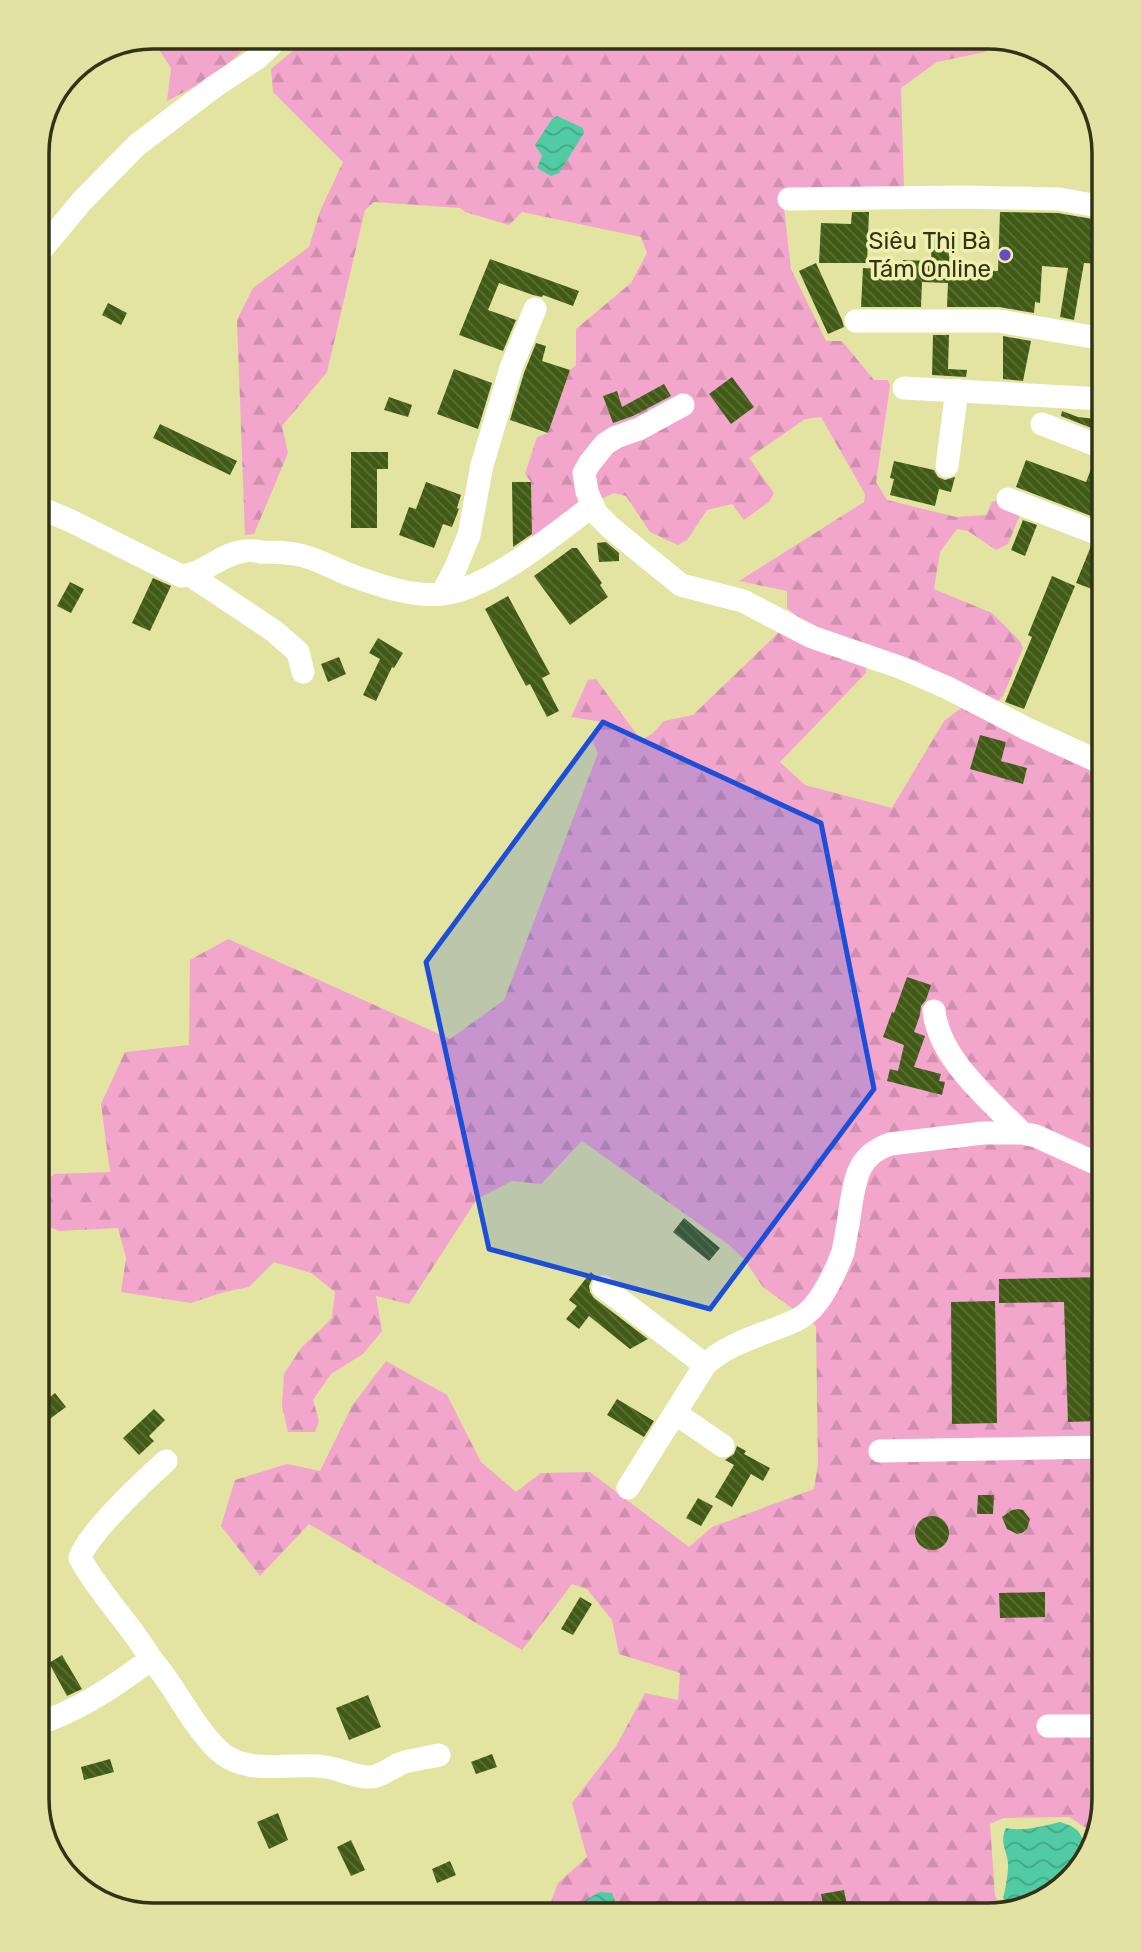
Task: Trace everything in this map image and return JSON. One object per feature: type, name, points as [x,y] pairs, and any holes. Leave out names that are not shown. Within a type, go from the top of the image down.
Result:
[{"type":"street","points":[[49,241],[82,201],[137,145],[267,49]]},
{"type":"street","points":[[789,199],[978,197],[1059,199],[1092,205]]},
{"type":"street","points":[[442,594],[469,535],[486,453],[511,368],[535,309]]},
{"type":"street","points":[[856,321],[999,321],[1092,337]]},
{"type":"street","points":[[904,388],[1092,397]]},
{"type":"street","points":[[947,466],[957,390]]},
{"type":"street","points":[[683,405],[605,444],[589,464],[584,473],[587,492],[596,513],[611,528],[681,585],[743,601],[811,638],[902,668],[1092,759]]},
{"type":"street","points":[[1042,424],[1092,443]]},
{"type":"street","points":[[1008,499],[1092,531]]},
{"type":"street","points":[[49,512],[181,576],[201,572],[244,551],[276,552],[302,556],[386,588],[422,594],[442,594],[455,592],[528,554],[593,505]]},
{"type":"street","points":[[190,575],[274,631],[298,652],[303,672]]},
{"type":"street","points":[[934,1011],[938,1031],[950,1053],[1023,1133]]},
{"type":"street","points":[[628,1488],[714,1356],[805,1315],[816,1304],[843,1252],[856,1175],[864,1161],[880,1147],[983,1133],[1023,1133],[1036,1136],[1092,1162]]},
{"type":"street","points":[[603,1287],[705,1366]]},
{"type":"street","points":[[675,1413],[723,1446]]},
{"type":"street","points":[[880,1451],[1092,1447]]},
{"type":"street","points":[[166,1461],[112,1514],[80,1558],[94,1581],[164,1673],[198,1726],[218,1750],[235,1762],[257,1768],[285,1765],[326,1767],[370,1778],[403,1763],[439,1755]]},
{"type":"street","points":[[49,1720],[83,1705],[151,1659]]},
{"type":"street","points":[[1048,1726],[1092,1726]]},
{"type":"highlighted area","points":[[603,722],[821,823],[874,1089],[710,1309],[489,1249],[426,962]]},
{"type":"green space","points":[[159,49],[244,49],[213,77],[167,101],[171,68]]},
{"type":"green space","points":[[295,49],[989,49],[937,62],[901,88],[904,189],[783,199],[791,269],[826,341],[842,341],[874,380],[888,380],[890,386],[876,482],[887,500],[956,517],[986,515],[992,502],[998,500],[1022,510],[1008,544],[996,550],[968,531],[957,529],[940,552],[934,589],[992,613],[1020,641],[1023,648],[1003,696],[998,701],[931,668],[812,629],[787,608],[787,591],[739,581],[864,502],[865,494],[821,417],[805,419],[749,458],[774,493],[769,502],[744,520],[732,504],[707,510],[687,540],[678,545],[650,532],[626,496],[614,493],[587,506],[532,549],[531,482],[525,474],[537,437],[548,433],[570,370],[576,365],[576,329],[631,283],[647,253],[641,237],[522,212],[509,225],[465,212],[460,208],[374,202],[365,210],[327,372],[282,426],[288,453],[254,534],[245,535],[237,320],[253,288],[309,247],[320,211],[343,162],[273,92],[271,69]]},
{"type":"green space","points":[[779,632],[867,660],[866,673],[780,762],[805,785],[892,808],[944,721],[964,706],[1092,764],[1092,1799],[1087,1829],[1069,1817],[1004,1818],[990,1824],[995,1896],[999,1902],[550,1903],[558,1883],[587,1857],[572,1803],[616,1746],[645,1693],[678,1700],[680,1673],[619,1654],[612,1620],[587,1589],[572,1584],[522,1650],[309,1524],[260,1576],[221,1526],[235,1480],[287,1464],[320,1471],[352,1406],[386,1361],[447,1395],[481,1462],[516,1492],[541,1473],[590,1472],[689,1547],[712,1527],[814,1489],[818,1464],[816,1326],[763,1287],[744,1259],[729,1245],[582,1141],[541,1184],[512,1181],[477,1199],[409,1304],[376,1296],[382,1331],[363,1354],[331,1374],[313,1400],[319,1421],[315,1432],[288,1432],[282,1406],[284,1374],[301,1348],[332,1318],[335,1292],[311,1273],[274,1262],[249,1287],[191,1303],[121,1292],[126,1258],[118,1228],[59,1231],[49,1227],[49,1179],[54,1174],[110,1172],[101,1104],[125,1052],[189,1045],[190,960],[228,939],[450,1039],[504,1000],[598,753],[591,738],[602,722],[571,717],[588,680],[596,679],[641,740],[652,734],[664,721],[693,715]]},
{"type":"water","points":[[557,116],[583,128],[584,133],[559,173],[551,176],[537,168],[542,156],[535,145],[552,119]]},
{"type":"water","points":[[1060,1822],[1075,1829],[1083,1841],[1066,1867],[1046,1885],[1005,1901],[1003,1898],[1008,1866],[1003,1842],[1006,1828],[1040,1827]]},
{"type":"water","points":[[600,1892],[612,1893],[615,1901],[582,1903]]},
{"type":"building","points":[[852,212],[869,212],[867,263],[819,263],[821,223],[851,224]]},
{"type":"building","points":[[1000,212],[1058,213],[1092,219],[1092,263],[1084,263],[1074,320],[1060,317],[1068,268],[1042,266],[1040,303],[1035,302],[1034,313],[999,307],[947,307],[948,283],[922,282],[921,307],[861,307],[863,268],[903,270],[903,260],[931,261],[932,233],[950,234],[949,269],[998,271]]},
{"type":"building","points":[[490,259],[579,291],[573,306],[499,283],[488,310],[516,320],[503,351],[459,335]]},
{"type":"building","points":[[816,263],[844,327],[828,334],[799,271]]},
{"type":"building","points":[[108,303],[127,313],[121,325],[102,315]]},
{"type":"building","points":[[933,335],[949,335],[948,369],[967,370],[966,377],[932,375]]},
{"type":"building","points":[[1003,336],[1031,341],[1023,381],[1003,379]]},
{"type":"building","points":[[536,343],[546,346],[542,361],[570,370],[548,433],[510,420]]},
{"type":"building","points":[[454,369],[492,383],[478,429],[437,414]]},
{"type":"building","points":[[732,377],[754,407],[731,424],[709,394]]},
{"type":"building","points":[[664,384],[671,396],[613,423],[603,396],[617,391],[622,407]]},
{"type":"building","points":[[389,397],[412,405],[408,417],[384,410]]},
{"type":"building","points":[[1062,411],[1092,419],[1092,428],[1061,416]]},
{"type":"building","points":[[160,424],[237,461],[230,475],[153,438]]},
{"type":"building","points":[[351,452],[388,452],[388,469],[377,469],[377,528],[351,528]]},
{"type":"building","points":[[1026,460],[1086,482],[1092,467],[1092,516],[1016,487]]},
{"type":"building","points":[[894,461],[934,470],[938,477],[945,480],[955,477],[951,492],[939,489],[935,506],[890,495],[894,479],[890,478]]},
{"type":"building","points":[[426,482],[461,495],[452,527],[443,524],[434,548],[399,535],[409,507],[416,509]]},
{"type":"building","points":[[512,482],[531,482],[532,534],[513,547]]},
{"type":"building","points":[[1023,520],[1037,525],[1025,556],[1011,550]]},
{"type":"building","points":[[606,542],[619,553],[619,561],[599,562],[597,543]]},
{"type":"building","points":[[1091,546],[1092,546],[1092,589],[1076,583]]},
{"type":"building","points":[[572,548],[577,548],[602,583],[600,585],[608,597],[570,625],[534,576]]},
{"type":"building","points":[[1052,576],[1075,586],[1024,709],[1005,702],[1032,637],[1028,635]]},
{"type":"building","points":[[153,578],[171,586],[150,631],[132,623]]},
{"type":"building","points":[[70,582],[84,589],[71,613],[57,606]]},
{"type":"building","points":[[508,596],[550,674],[542,678],[559,711],[547,717],[530,684],[526,686],[485,609]]},
{"type":"building","points":[[378,638],[403,653],[394,668],[392,667],[376,701],[363,695],[380,659],[369,653]]},
{"type":"building","points":[[339,657],[346,674],[328,682],[321,664]]},
{"type":"building","points":[[980,735],[1006,742],[1001,761],[1027,768],[1023,784],[970,769]]},
{"type":"building","points":[[907,977],[931,985],[921,1006],[914,1032],[925,1036],[914,1067],[941,1074],[939,1081],[945,1082],[942,1095],[887,1081],[890,1069],[898,1071],[904,1045],[883,1037]]},
{"type":"building","points":[[684,1218],[720,1248],[709,1261],[673,1232]]},
{"type":"building","points":[[591,1272],[595,1276],[589,1286],[594,1298],[648,1339],[630,1349],[589,1316],[579,1329],[566,1319],[577,1306],[569,1300]]},
{"type":"building","points":[[1092,1277],[1092,1421],[1068,1422],[1064,1302],[999,1303],[999,1279]]},
{"type":"building","points":[[995,1301],[997,1423],[952,1424],[951,1302]]},
{"type":"building","points":[[55,1393],[66,1407],[49,1420],[49,1398]]},
{"type":"building","points":[[617,1399],[654,1421],[644,1437],[607,1415]]},
{"type":"building","points":[[154,1409],[165,1420],[149,1436],[154,1441],[139,1455],[123,1438]]},
{"type":"building","points":[[737,1446],[746,1451],[744,1454],[770,1468],[763,1481],[751,1474],[732,1507],[715,1497],[734,1465],[725,1460],[734,1454]]},
{"type":"building","points":[[978,1495],[994,1495],[993,1514],[977,1514]]},
{"type":"building","points":[[698,1498],[713,1506],[701,1526],[686,1518]]},
{"type":"building","points":[[1018,1509],[1023,1510],[1030,1519],[1027,1529],[1017,1534],[1007,1529],[1002,1517]]},
{"type":"building","points":[[932,1516],[944,1521],[949,1533],[944,1545],[932,1550],[920,1545],[915,1533],[920,1521]]},
{"type":"building","points":[[1045,1592],[1045,1617],[1000,1618],[999,1593]]},
{"type":"building","points":[[580,1597],[592,1604],[573,1635],[561,1629]]},
{"type":"building","points":[[62,1655],[82,1689],[67,1696],[49,1663]]},
{"type":"building","points":[[368,1695],[381,1727],[349,1740],[336,1708]]},
{"type":"building","points":[[492,1754],[497,1767],[476,1774],[471,1762]]},
{"type":"building","points":[[110,1759],[114,1772],[84,1780],[81,1767]]},
{"type":"building","points":[[278,1813],[288,1840],[269,1849],[257,1822]]},
{"type":"building","points":[[351,1840],[365,1870],[351,1876],[337,1847]]},
{"type":"building","points":[[450,1861],[456,1875],[437,1883],[432,1869]]},
{"type":"building","points":[[844,1890],[847,1903],[823,1903],[821,1894]]},
{"type":"place","name":"Siêu Thị Bà Tám Online","points":[[1005,255]]}]
